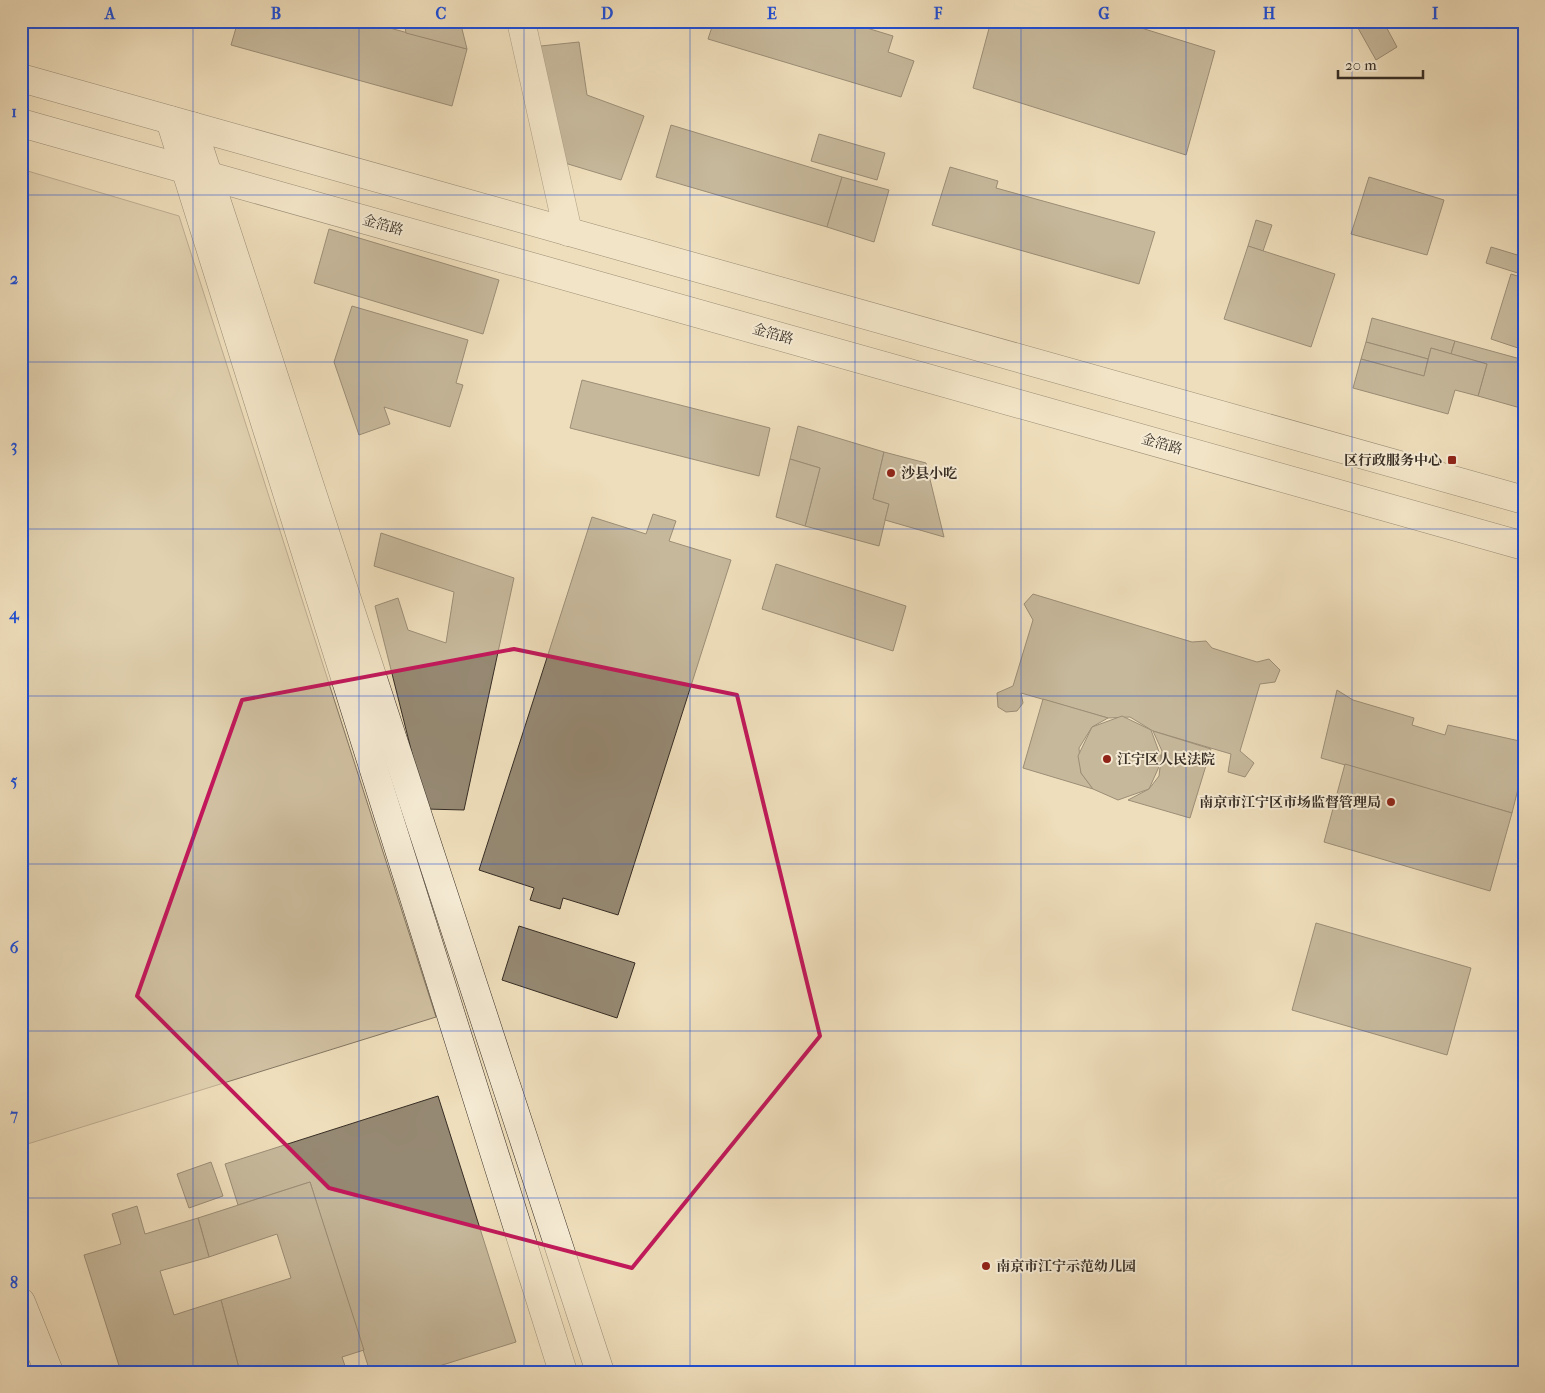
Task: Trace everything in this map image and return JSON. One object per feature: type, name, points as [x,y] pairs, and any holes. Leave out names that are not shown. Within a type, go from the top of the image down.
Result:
[{"type":"main road","points":[[521,21],[568,232]]},
{"type":"main road","points":[[21,78],[1524,500]]},
{"type":"main road","points":[[181,123],[562,1372]]},
{"type":"main road","name":"金箔路","points":[[21,124],[1524,546]]},
{"type":"main road","points":[[197,173],[600,1372]]},
{"type":"main road","points":[[21,1302],[49,1372]]},
{"type":"highlighted area","points":[[514,649],[737,695],[820,1036],[632,1268],[329,1188],[137,996],[242,700]]},
{"type":"shaded area","points":[[21,169],[179,216],[436,1017],[21,1146]]},
{"type":"building","points":[[238,21],[364,21],[467,49],[452,106],[231,45]]},
{"type":"building","points":[[404,21],[460,21],[467,49],[406,33]]},
{"type":"building","points":[[714,21],[844,21],[893,36],[888,52],[914,61],[901,97],[708,39]]},
{"type":"building","points":[[991,21],[1119,21],[1215,51],[1186,155],[973,88]]},
{"type":"building","points":[[1354,21],[1383,21],[1397,47],[1376,60]]},
{"type":"building","points":[[579,42],[587,95],[644,116],[621,180],[568,164],[544,137],[531,47]]},
{"type":"building","points":[[671,125],[842,177],[827,227],[656,177]]},
{"type":"building","points":[[819,134],[885,153],[877,180],[811,161]]},
{"type":"building","points":[[950,167],[998,181],[996,188],[1155,232],[1139,284],[932,225]]},
{"type":"building","points":[[842,177],[889,190],[874,242],[827,227]]},
{"type":"building","points":[[1369,177],[1444,200],[1427,255],[1351,234]]},
{"type":"building","points":[[1256,220],[1272,225],[1263,251],[1248,246]]},
{"type":"building","points":[[329,229],[499,280],[483,334],[314,283]]},
{"type":"building","points":[[1248,246],[1335,274],[1311,347],[1224,319]]},
{"type":"building","points":[[1491,247],[1524,257],[1524,275],[1486,263]]},
{"type":"building","points":[[1511,274],[1524,278],[1524,330],[1518,348],[1491,339]]},
{"type":"building","points":[[352,306],[468,340],[456,383],[463,385],[450,427],[384,407],[390,424],[359,435],[334,362]]},
{"type":"building","points":[[1372,318],[1455,341],[1451,354],[1431,348],[1428,359],[1366,342]]},
{"type":"building","points":[[1455,341],[1524,360],[1524,409],[1478,396],[1487,364],[1451,354]]},
{"type":"building","points":[[1366,342],[1428,359],[1424,376],[1361,359]]},
{"type":"building","points":[[1431,348],[1487,364],[1478,396],[1455,390],[1448,414],[1353,388],[1361,359],[1424,376]]},
{"type":"building","points":[[582,380],[770,428],[759,476],[570,428]]},
{"type":"building","points":[[798,426],[884,452],[873,499],[889,504],[879,546],[805,526],[820,468],[790,459]]},
{"type":"building","points":[[884,452],[926,463],[944,537],[885,520],[889,504],[873,499]]},
{"type":"building","points":[[790,459],[820,468],[805,526],[776,517]]},
{"type":"building","points":[[653,514],[676,521],[669,541],[731,560],[618,915],[563,898],[560,909],[530,900],[534,888],[479,870],[592,517],[646,534]]},
{"type":"building","points":[[381,533],[514,578],[464,810],[426,809],[375,606],[398,598],[408,630],[446,643],[454,592],[374,566]]},
{"type":"building","points":[[776,564],[906,606],[893,651],[762,609]]},
{"type":"building","points":[[1033,594],[1192,642],[1206,641],[1212,648],[1257,662],[1269,659],[1280,670],[1275,682],[1260,684],[1240,751],[1254,763],[1245,777],[1228,772],[1231,754],[1153,731],[1130,717],[1108,718],[1021,693],[1023,703],[1017,711],[1006,712],[998,707],[997,693],[1013,686],[1033,620],[1024,604]]},
{"type":"building","points":[[1337,690],[1353,700],[1414,718],[1412,725],[1445,735],[1448,725],[1524,742],[1524,765],[1512,813],[1321,758]]},
{"type":"building","points":[[1043,699],[1108,718],[1092,727],[1079,748],[1081,773],[1093,789],[1023,768]]},
{"type":"building","points":[[1122,716],[1151,730],[1162,760],[1149,789],[1118,800],[1093,789],[1081,773],[1078,756],[1092,727]]},
{"type":"building","points":[[1153,731],[1211,749],[1190,818],[1128,800],[1149,789],[1159,776],[1162,751]]},
{"type":"building","points":[[1345,764],[1512,813],[1490,891],[1324,842]]},
{"type":"building","points":[[1316,923],[1471,968],[1447,1055],[1292,1010]]},
{"type":"building","points":[[519,926],[635,963],[617,1018],[502,980]]},
{"type":"building","points":[[438,1096],[516,1342],[420,1372],[370,1372],[310,1182],[238,1205],[225,1164]]},
{"type":"building","points":[[211,1162],[223,1196],[189,1208],[177,1174]]},
{"type":"building","points":[[310,1182],[364,1350],[342,1357],[347,1372],[306,1372],[305,1368],[292,1372],[240,1372],[221,1300],[291,1278],[277,1234],[209,1257],[198,1218]]},
{"type":"building","points":[[137,1206],[145,1234],[198,1218],[209,1257],[160,1271],[174,1315],[221,1300],[240,1372],[121,1372],[84,1255],[121,1244],[112,1214]]},
{"type":"place","name":"区行政服务中心","points":[[1452,460]]},
{"type":"place","name":"沙县小吃","points":[[891,473]]},
{"type":"place","name":"江宁区人民法院","points":[[1107,759]]},
{"type":"place","name":"南京市江宁区市场监督管理局","points":[[1391,802]]},
{"type":"place","name":"南京市江宁示范幼儿园","points":[[986,1266]]}]
